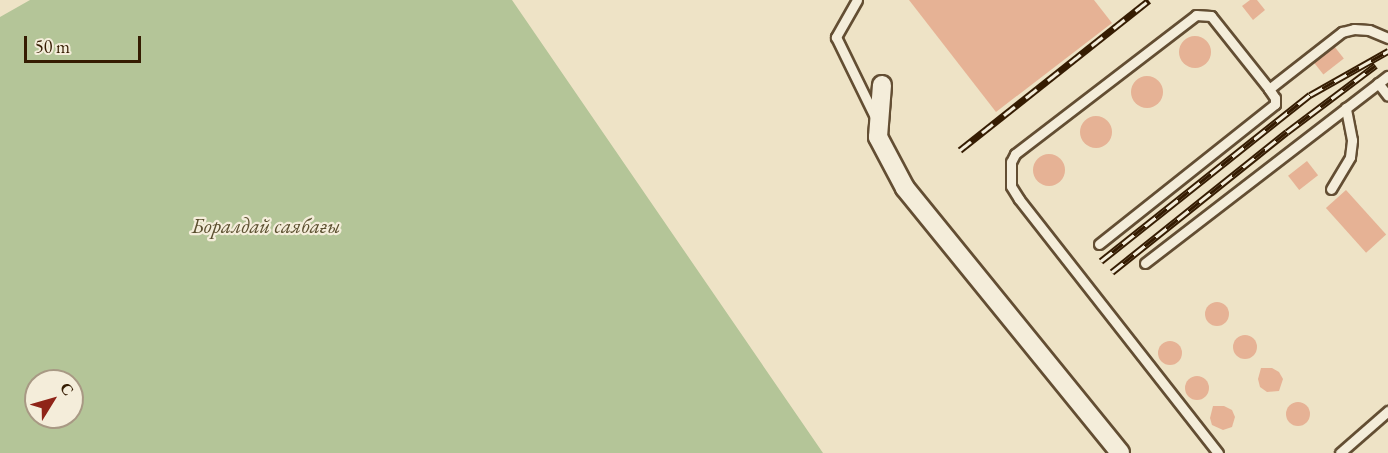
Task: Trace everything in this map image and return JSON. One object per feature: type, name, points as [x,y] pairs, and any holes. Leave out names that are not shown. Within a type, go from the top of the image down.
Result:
[{"type":"street","points":[[882,86],[878,137],[904,188],[1120,453]]},
{"type":"lane","points":[[857,0],[836,37],[879,125]]},
{"type":"lane","points":[[1099,244],[1275,104],[1275,98],[1269,89],[1211,16],[1196,15],[1015,154],[1011,162],[1011,186],[1218,453]]},
{"type":"lane","points":[[1269,89],[1342,32],[1354,29],[1369,30],[1388,38]]},
{"type":"lane","points":[[1145,263],[1388,75]]},
{"type":"lane","points":[[1378,83],[1388,96]]},
{"type":"lane","points":[[1331,189],[1350,157],[1352,140],[1346,108]]},
{"type":"lane","points":[[1340,453],[1388,411]]},
{"type":"green space","name":"Боралдай саябағы","points":[[30,0],[512,0],[823,453],[0,453],[0,17]]},
{"type":"building","points":[[909,0],[1094,0],[1112,23],[996,112]]},
{"type":"building","points":[[1250,0],[1257,0],[1265,10],[1253,20],[1242,6]]},
{"type":"building","points":[[1195,36],[1207,40],[1211,52],[1207,64],[1195,68],[1183,64],[1179,52],[1183,40]]},
{"type":"building","points":[[1334,46],[1344,59],[1323,75],[1314,62]]},
{"type":"building","points":[[1147,76],[1159,80],[1163,92],[1159,104],[1147,108],[1135,104],[1131,92],[1135,80]]},
{"type":"building","points":[[1096,116],[1108,120],[1112,132],[1108,144],[1096,148],[1084,144],[1080,132],[1084,120]]},
{"type":"building","points":[[1049,154],[1061,158],[1065,170],[1061,182],[1049,186],[1037,182],[1033,170],[1037,158]]},
{"type":"building","points":[[1307,161],[1318,175],[1299,190],[1288,176]]},
{"type":"building","points":[[1346,190],[1386,235],[1366,253],[1326,208]]},
{"type":"building","points":[[1217,302],[1226,305],[1229,314],[1226,323],[1217,326],[1208,323],[1205,314],[1208,305]]},
{"type":"building","points":[[1245,335],[1254,338],[1257,347],[1254,356],[1245,359],[1236,356],[1233,347],[1236,338]]},
{"type":"building","points":[[1170,341],[1179,344],[1182,353],[1179,362],[1170,365],[1161,362],[1158,353],[1161,344]]},
{"type":"building","points":[[1261,368],[1272,368],[1279,372],[1283,379],[1279,391],[1267,392],[1260,387],[1258,379]]},
{"type":"building","points":[[1197,376],[1206,379],[1209,388],[1206,397],[1197,400],[1188,397],[1185,388],[1188,379]]},
{"type":"building","points":[[1298,402],[1307,405],[1310,414],[1307,423],[1298,426],[1289,423],[1286,414],[1289,405]]},
{"type":"building","points":[[1213,406],[1224,406],[1232,410],[1235,417],[1232,427],[1223,430],[1212,425],[1210,418]]},
{"type":"railway","points":[[960,150],[1149,0]]},
{"type":"railway","points":[[1101,261],[1310,95],[1388,51]]},
{"type":"railway","points":[[1112,272],[1287,132],[1376,65]]}]
